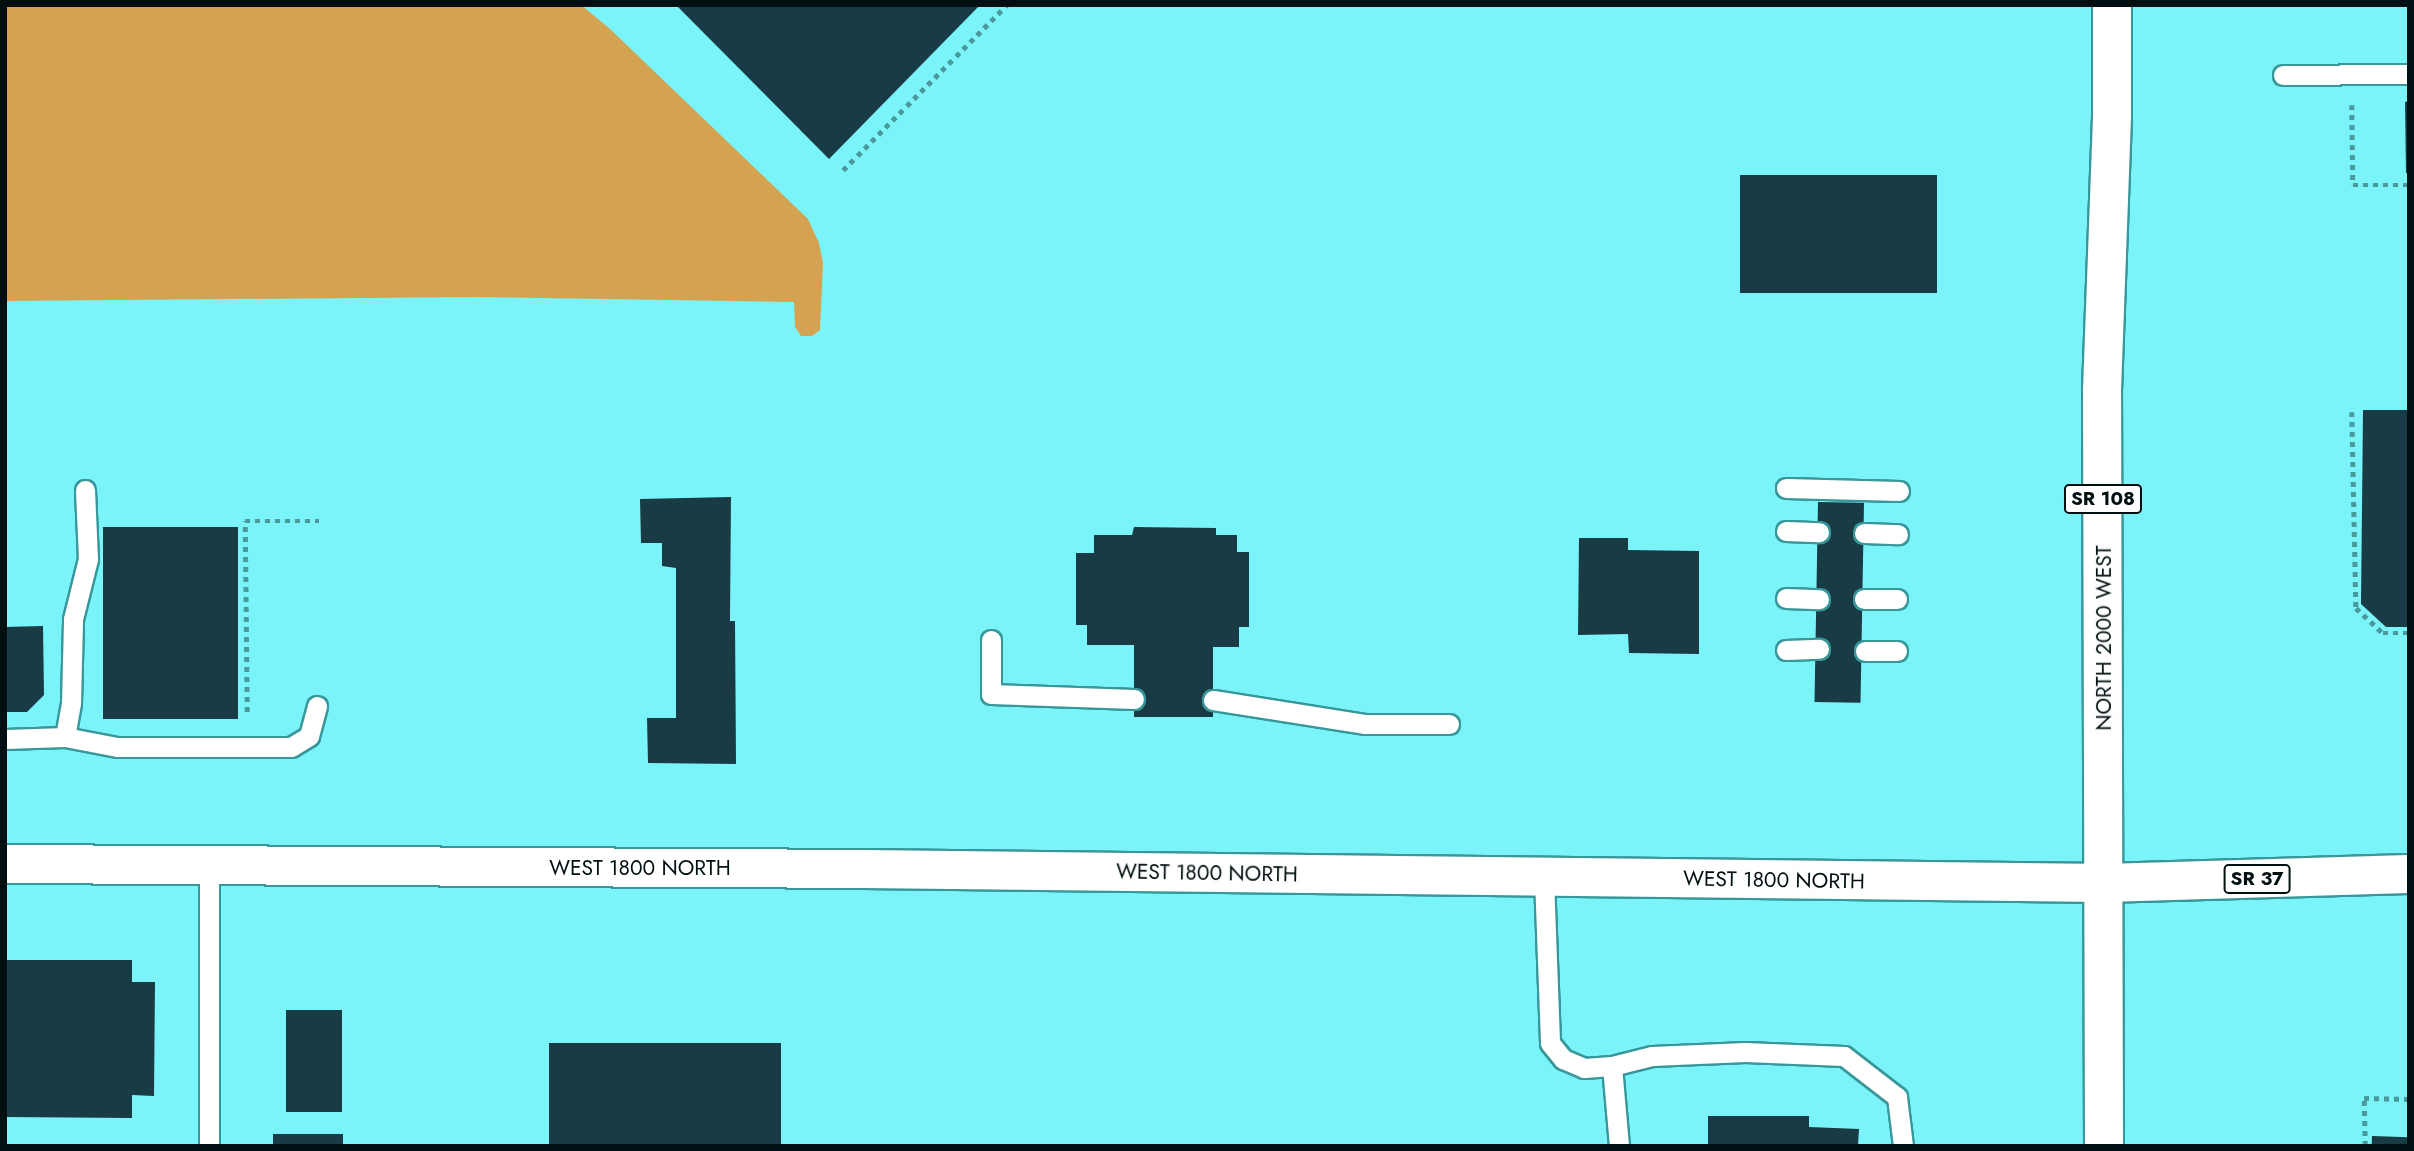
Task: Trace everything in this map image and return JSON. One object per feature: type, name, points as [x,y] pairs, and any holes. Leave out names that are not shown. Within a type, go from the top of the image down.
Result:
[{"type":"main road","name":"NORTH 2000 WEST","points":[[2104,1146],[2102,390],[2112,115],[2112,5]]},
{"type":"main road","name":"WEST 1800 NORTH","points":[[5,864],[863,869],[2105,883],[2409,874]]},
{"type":"lane","points":[[2283,75],[2409,74]]},
{"type":"lane","points":[[1786,488],[1899,491]]},
{"type":"lane","points":[[65,737],[71,703],[73,619],[88,559],[85,490]]},
{"type":"lane","points":[[1786,531],[1819,532]]},
{"type":"lane","points":[[1864,533],[1898,534]]},
{"type":"lane","points":[[1786,598],[1819,599]]},
{"type":"lane","points":[[1864,599],[1897,599]]},
{"type":"lane","points":[[991,640],[991,694],[1134,699]]},
{"type":"lane","points":[[1786,650],[1819,649]]},
{"type":"lane","points":[[1865,651],[1897,651]]},
{"type":"lane","points":[[1213,700],[1364,724],[1449,724]]},
{"type":"lane","points":[[5,739],[65,737],[117,747],[291,747],[309,736],[317,706]]},
{"type":"lane","points":[[209,865],[209,1146]]},
{"type":"lane","points":[[1544,878],[1550,1043],[1563,1059],[1584,1068],[1612,1066],[1652,1056],[1745,1052],[1844,1056],[1897,1097],[1903,1146]]},
{"type":"lane","points":[[1612,1066],[1619,1146]]},
{"type":"path","points":[[843,170],[1007,5]]},
{"type":"path","points":[[2351,103],[2353,185],[2409,185]]},
{"type":"path","points":[[2352,412],[2356,608],[2383,633],[2409,633]]},
{"type":"path","points":[[247,712],[245,521],[319,521]]},
{"type":"path","points":[[2365,1146],[2364,1098],[2409,1098]]},
{"type":"shaded area","points":[[5,5],[581,5],[609,28],[808,219],[819,243],[823,263],[820,330],[812,336],[801,336],[795,327],[794,302],[474,297],[5,301]]},
{"type":"building","points":[[676,5],[980,5],[829,159]]},
{"type":"building","points":[[2409,101],[2409,173],[2406,173],[2405,102]]},
{"type":"building","points":[[1740,175],[1937,175],[1937,293],[1740,293]]},
{"type":"building","points":[[2363,410],[2409,410],[2409,627],[2386,627],[2361,604]]},
{"type":"building","points":[[731,497],[730,621],[735,621],[736,764],[648,763],[647,718],[676,718],[676,568],[662,566],[662,543],[641,543],[640,499]]},
{"type":"building","points":[[1818,502],[1864,503],[1861,703],[1815,702]]},
{"type":"building","points":[[103,527],[238,527],[238,719],[103,719]]},
{"type":"building","points":[[1134,527],[1216,528],[1216,535],[1237,535],[1237,552],[1249,552],[1249,627],[1239,627],[1239,647],[1213,647],[1213,717],[1134,717],[1134,645],[1087,645],[1087,625],[1076,625],[1076,553],[1094,553],[1094,535],[1132,535]]},
{"type":"building","points":[[1579,538],[1628,538],[1628,550],[1699,551],[1699,654],[1629,653],[1628,634],[1578,635]]},
{"type":"building","points":[[43,626],[44,695],[27,712],[5,712],[5,627]]},
{"type":"building","points":[[5,960],[132,960],[132,982],[155,982],[154,1096],[132,1095],[132,1118],[5,1117]]},
{"type":"building","points":[[286,1010],[342,1010],[342,1112],[286,1112]]},
{"type":"building","points":[[549,1043],[781,1043],[781,1146],[549,1146]]},
{"type":"building","points":[[1708,1116],[1809,1116],[1809,1127],[1859,1129],[1858,1146],[1708,1146]]},
{"type":"building","points":[[273,1134],[343,1134],[343,1146],[273,1146]]},
{"type":"building","points":[[2372,1136],[2409,1137],[2409,1146],[2372,1146]]}]
